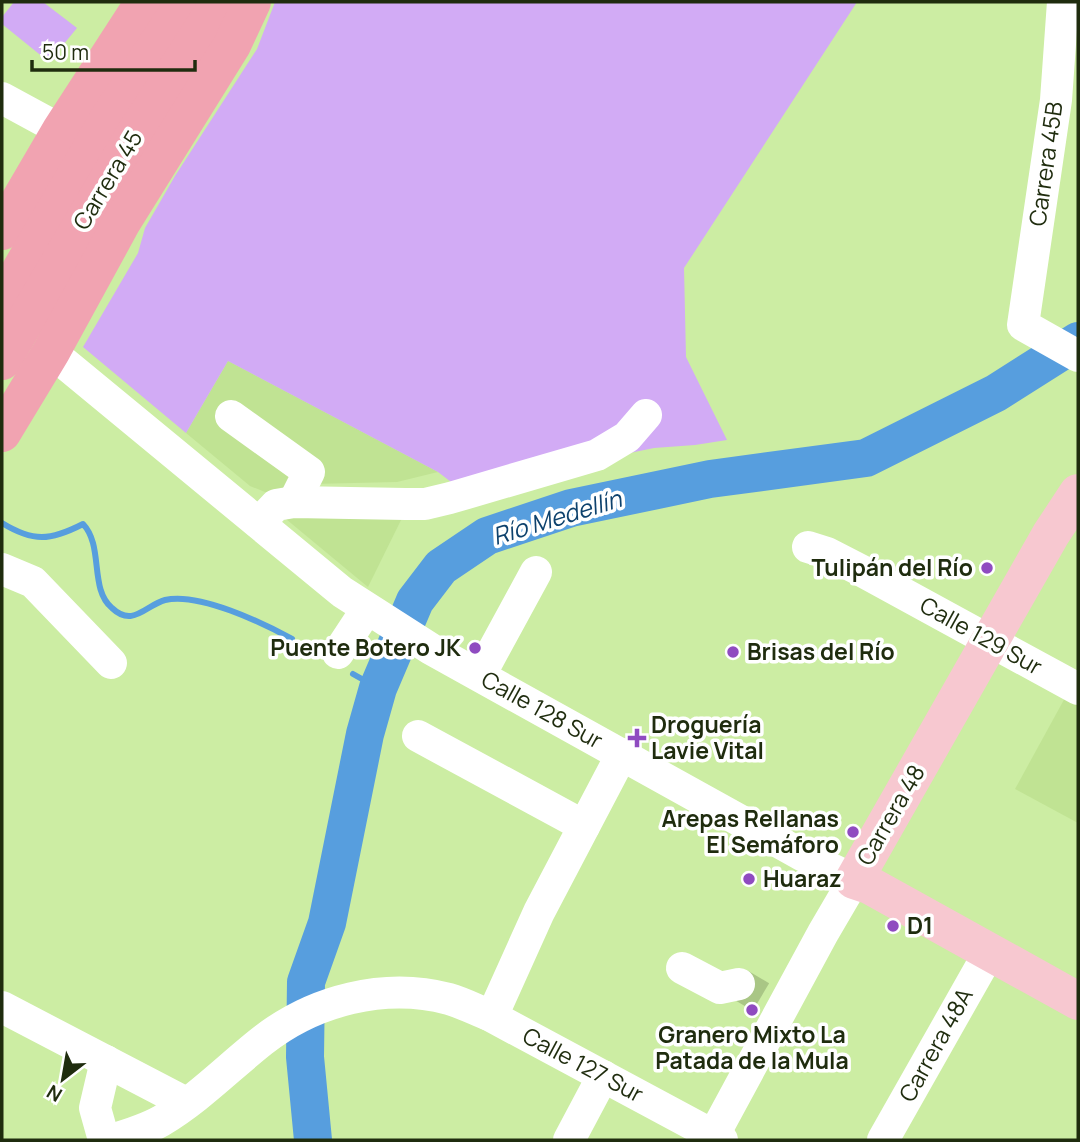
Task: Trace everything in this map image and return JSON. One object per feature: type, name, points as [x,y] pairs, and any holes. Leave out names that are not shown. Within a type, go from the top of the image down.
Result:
[{"type":"highway","points":[[2,433],[51,350],[47,234],[61,130],[144,2]]},
{"type":"highway","name":"Carrera 45","points":[[2,300],[47,234],[109,118],[185,2]]},
{"type":"highway","name":"Carrera 45","points":[[2,361],[47,234],[133,136],[220,2]]},
{"type":"highway","points":[[47,234],[181,125],[232,45],[252,2]]},
{"type":"main road","name":"Carrera 48","points":[[854,880],[1051,534],[1078,493]]},
{"type":"main road","name":"Calle 128 Sur","points":[[854,880],[869,885],[1078,1001]]},
{"type":"street","name":"Carrera 45B","points":[[1063,2],[1034,331],[1078,356]]},
{"type":"street","points":[[2,99],[61,130]]},
{"type":"street","name":"Calle 128 Sur","points":[[2,300],[51,350],[342,592],[431,649],[802,855],[854,880]]},
{"type":"street","name":"Calle 128 Sur","points":[[2,331],[51,350]]},
{"type":"street","points":[[259,523],[276,505],[294,502],[406,505],[450,498],[597,455],[627,437],[646,415]]},
{"type":"street","points":[[231,416],[309,472],[294,502]]},
{"type":"street","name":"Calle 129 Sur","points":[[808,547],[839,559],[1078,689]]},
{"type":"street","points":[[2,569],[33,582],[111,663]]},
{"type":"street","points":[[480,675],[536,572]]},
{"type":"street","points":[[338,653],[373,613]]},
{"type":"street","points":[[418,736],[584,826]]},
{"type":"street","points":[[489,1015],[498,1003],[539,912],[622,754]]},
{"type":"street","name":"Carrera 48","points":[[715,1139],[761,996],[854,880]]},
{"type":"street","name":"Carrera 48A","points":[[883,1140],[990,951]]},
{"type":"street","points":[[682,968],[720,988],[761,996]]},
{"type":"street","name":"Calle 127 Sur","points":[[111,1140],[165,1131],[191,1099],[262,1041],[297,1017],[331,1004],[371,994],[415,992],[441,997],[489,1015],[715,1139]]},
{"type":"street","points":[[2,1007],[106,1061],[191,1099]]},
{"type":"street","points":[[104,1140],[95,1108],[106,1061]]},
{"type":"street","points":[[569,1140],[603,1076]]},
{"type":"shaded area","points":[[14,2],[43,2],[77,28],[49,62],[2,24],[2,17]]},
{"type":"shaded area","points":[[275,2],[857,2],[684,268],[686,357],[727,440],[654,448],[459,488],[438,472],[228,361],[186,433],[83,347],[138,253],[145,228],[175,176],[257,49]]},
{"type":"shaded area","points":[[228,361],[438,472],[397,482],[312,484],[308,492],[265,492],[250,486],[186,433]]},
{"type":"shaded area","points":[[321,508],[405,512],[368,587],[286,519]]},
{"type":"shaded area","points":[[1066,696],[1078,702],[1078,823],[1015,789]]},
{"type":"waterway","name":"Río Medellín","points":[[313,1140],[305,1057],[306,982],[327,923],[365,734],[378,688],[415,601],[441,567],[487,536],[571,508],[710,479],[866,458],[996,393],[1078,341]]},
{"type":"waterway","points":[[2,523],[23,534],[42,537],[61,534],[83,524],[93,544],[98,579],[105,600],[120,614],[133,616],[165,600],[195,600],[230,610],[292,639]]},
{"type":"waterway","points":[[353,674],[378,688]]},
{"type":"tunnel","points":[[739,984],[761,997]]},
{"type":"place","name":"Tulipán del Río","points":[[987,568]]},
{"type":"place","name":"Puente Botero JK","points":[[475,648]]},
{"type":"place","name":"Brisas del Río","points":[[733,652]]},
{"type":"place","name":"Droguería Lavie Vital","points":[[637,738]]},
{"type":"place","name":"Arepas Rellanas El Semáforo","points":[[853,832]]},
{"type":"place","name":"Huaraz","points":[[749,879]]},
{"type":"place","name":"D1","points":[[893,926]]},
{"type":"place","name":"Granero Mixto La Patada de la Mula","points":[[752,1010]]}]
